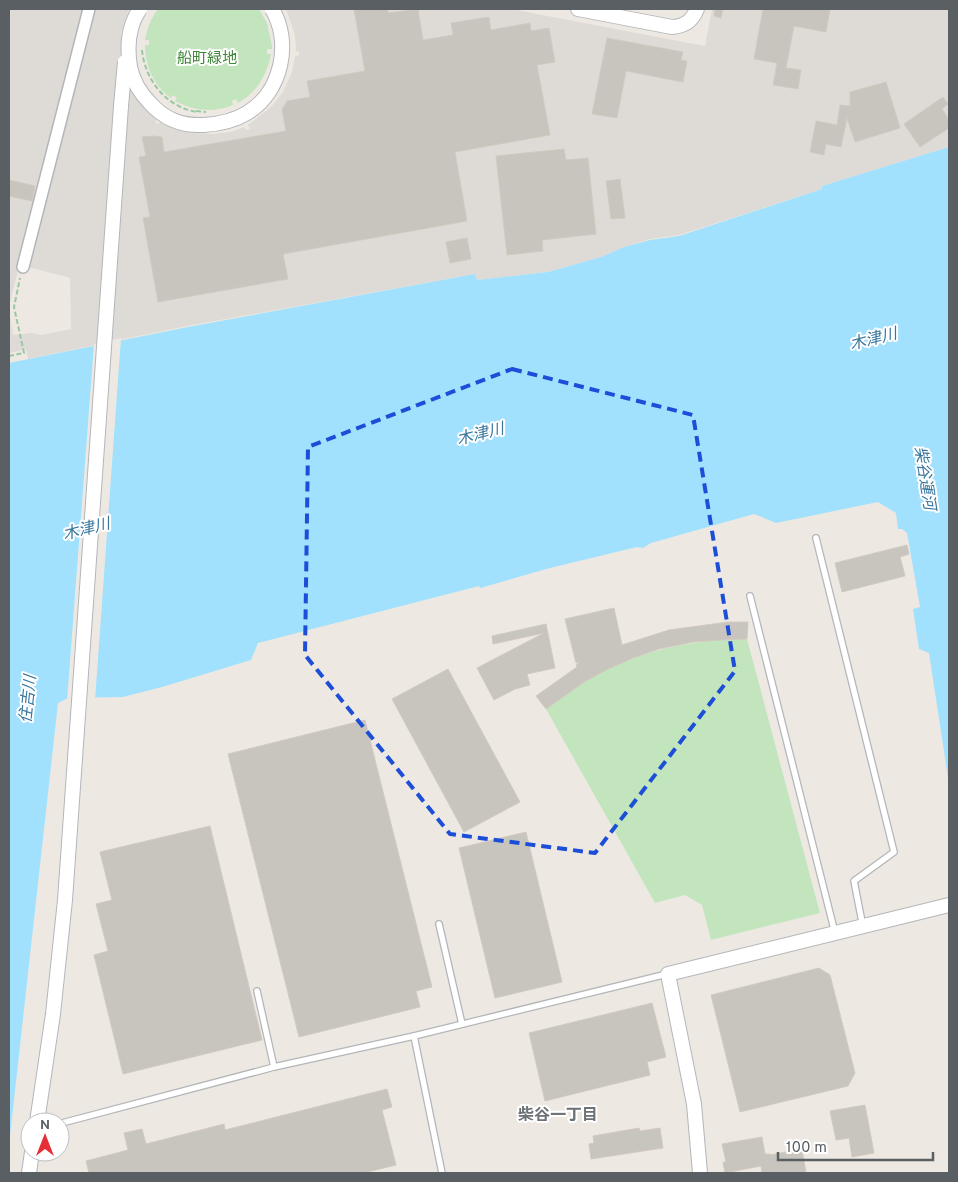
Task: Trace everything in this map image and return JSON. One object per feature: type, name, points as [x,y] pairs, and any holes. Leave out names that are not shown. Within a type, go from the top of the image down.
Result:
[{"type":"street","points":[[23,267],[89,9]]},
{"type":"street","points":[[139,9],[131,30],[129,42],[128,56],[132,75],[141,94],[160,114],[169,120],[190,125],[212,124],[248,113],[271,88],[280,67],[282,44],[281,29],[274,9]]},
{"type":"street","points":[[139,9],[132,26],[130,52],[134,71],[143,90],[154,102],[171,116],[191,121],[226,118],[241,113],[259,101],[273,84],[280,71],[284,56],[282,26],[274,9]]},
{"type":"street","points":[[38,1112],[53,1014],[65,900],[121,106],[130,32],[139,9]]},
{"type":"street","points":[[578,9],[672,27],[689,22],[697,9]]},
{"type":"street","points":[[700,1173],[694,1104],[668,974],[949,906]]},
{"type":"lane","points":[[816,538],[894,852],[854,881],[863,926]]},
{"type":"lane","points":[[750,596],[835,933]]},
{"type":"lane","points":[[439,924],[462,1024]]},
{"type":"lane","points":[[70,1121],[274,1067],[414,1036],[668,974]]},
{"type":"lane","points":[[257,991],[274,1067]]},
{"type":"lane","points":[[414,1036],[442,1173]]},
{"type":"path","points":[[142,44],[147,71],[154,84],[164,96],[176,104],[192,111],[213,112],[192,110],[176,104]]},
{"type":"path","points":[[9,356],[24,353],[14,307],[19,282]]},
{"type":"highlighted area","points":[[512,369],[693,415],[735,671],[595,853],[450,834],[305,655],[308,447]]},
{"type":"shaded area","points":[[9,9],[83,9],[9,306]]},
{"type":"shaded area","points":[[95,9],[129,9],[121,33],[121,57],[157,118],[155,122],[158,124],[161,121],[191,133],[213,134],[231,132],[244,127],[246,130],[250,129],[248,125],[271,107],[283,92],[292,72],[295,56],[299,56],[299,52],[296,51],[295,35],[286,9],[511,9],[705,46],[712,9],[949,9],[949,147],[822,186],[822,189],[679,235],[650,239],[601,257],[548,272],[477,280],[475,274],[187,326],[28,359],[26,349],[9,353],[9,309],[13,335],[32,333],[41,335],[71,329],[70,278],[28,267]]},
{"type":"green space","name":"船町緑地","points":[[158,9],[259,9],[267,23],[272,49],[267,49],[267,54],[271,54],[269,62],[264,76],[251,94],[238,103],[236,99],[232,101],[233,105],[226,108],[211,110],[189,107],[175,101],[177,98],[173,95],[171,98],[168,96],[154,80],[148,67],[145,53],[145,45],[149,45],[149,40],[145,40],[147,31]]},
{"type":"green space","points":[[747,639],[820,913],[711,940],[702,905],[685,895],[655,903],[546,709],[590,677],[614,665],[666,648],[720,640]]},
{"type":"water","points":[[949,147],[949,784],[929,653],[919,649],[913,609],[920,607],[907,533],[902,529],[898,529],[896,513],[878,502],[776,523],[754,514],[651,543],[643,548],[637,547],[550,568],[480,588],[479,586],[258,643],[251,660],[162,687],[123,697],[68,698],[58,703],[9,1145],[9,363],[188,327],[475,274],[477,280],[548,272],[601,257],[624,247],[650,240],[679,236],[822,189],[822,186]]},
{"type":"pier","points":[[121,338],[95,700],[67,701],[94,344]]},
{"type":"building","points":[[354,9],[388,9],[388,13],[418,9],[423,40],[453,35],[451,23],[489,17],[491,30],[530,23],[531,31],[549,28],[555,62],[537,65],[550,135],[455,152],[467,221],[283,254],[288,279],[158,302],[143,218],[150,217],[139,157],[146,156],[142,137],[162,137],[164,152],[286,131],[282,110],[287,101],[310,97],[307,81],[365,71]]},
{"type":"building","points":[[715,9],[723,9],[721,18],[714,16]]},
{"type":"building","points":[[763,9],[830,9],[826,32],[794,26],[786,68],[801,70],[798,89],[773,85],[777,63],[754,59]]},
{"type":"building","points":[[607,38],[683,52],[681,60],[687,61],[683,82],[626,71],[617,118],[592,114]]},
{"type":"building","points":[[886,82],[900,128],[855,142],[847,118],[841,147],[826,144],[824,155],[810,152],[816,121],[837,125],[840,105],[850,106],[850,92]]},
{"type":"building","points":[[943,97],[948,104],[942,109],[949,120],[949,128],[920,147],[904,124]]},
{"type":"building","points":[[564,149],[566,160],[588,158],[596,234],[542,240],[543,251],[507,255],[496,156]]},
{"type":"building","points":[[620,179],[625,218],[611,219],[606,181]]},
{"type":"building","points":[[9,180],[35,186],[32,201],[9,196]]},
{"type":"building","points":[[467,238],[471,259],[450,263],[446,242]]},
{"type":"building","points":[[907,545],[909,554],[900,557],[905,576],[842,592],[835,563]]},
{"type":"building","points":[[614,608],[622,645],[669,630],[728,622],[748,622],[747,639],[693,642],[659,649],[633,658],[584,682],[546,709],[536,696],[577,667],[576,665],[580,662],[576,663],[565,619]]},
{"type":"building","points":[[546,624],[555,668],[527,674],[530,685],[515,689],[494,700],[477,668],[544,633],[493,644],[492,636]]},
{"type":"building","points":[[448,669],[520,802],[464,832],[392,699]]},
{"type":"building","points":[[365,720],[432,987],[416,991],[420,1007],[299,1037],[228,754]]},
{"type":"building","points":[[210,826],[262,1040],[123,1074],[94,955],[108,951],[96,904],[112,900],[100,852]]},
{"type":"building","points":[[526,832],[562,982],[495,998],[459,848]]},
{"type":"building","points":[[819,968],[830,975],[855,1073],[848,1086],[740,1112],[711,995]]},
{"type":"building","points":[[652,1003],[666,1057],[647,1062],[650,1075],[545,1101],[529,1033]]},
{"type":"building","points":[[387,1089],[392,1107],[382,1110],[396,1165],[363,1173],[89,1173],[86,1161],[128,1150],[124,1133],[142,1129],[146,1144],[224,1124],[225,1130]]},
{"type":"building","points":[[865,1105],[874,1153],[852,1157],[849,1138],[836,1140],[830,1111]]},
{"type":"building","points":[[639,1128],[640,1131],[660,1128],[663,1148],[591,1159],[589,1144],[594,1143],[593,1136]]},
{"type":"building","points":[[762,1137],[765,1154],[770,1155],[802,1149],[806,1173],[762,1173],[761,1166],[725,1173],[723,1162],[726,1162],[722,1144]]},
{"type":"district","name":"柴谷一丁目","points":[[558,1114]]},
{"type":"water label","name":"木津川","points":[[873,338]]},
{"type":"water label","name":"木津川","points":[[480,433]]},
{"type":"water label","name":"柴谷運河","points":[[926,478]]},
{"type":"water label","name":"木津川","points":[[86,528]]},
{"type":"water label","name":"住吉川","points":[[27,699]]}]
